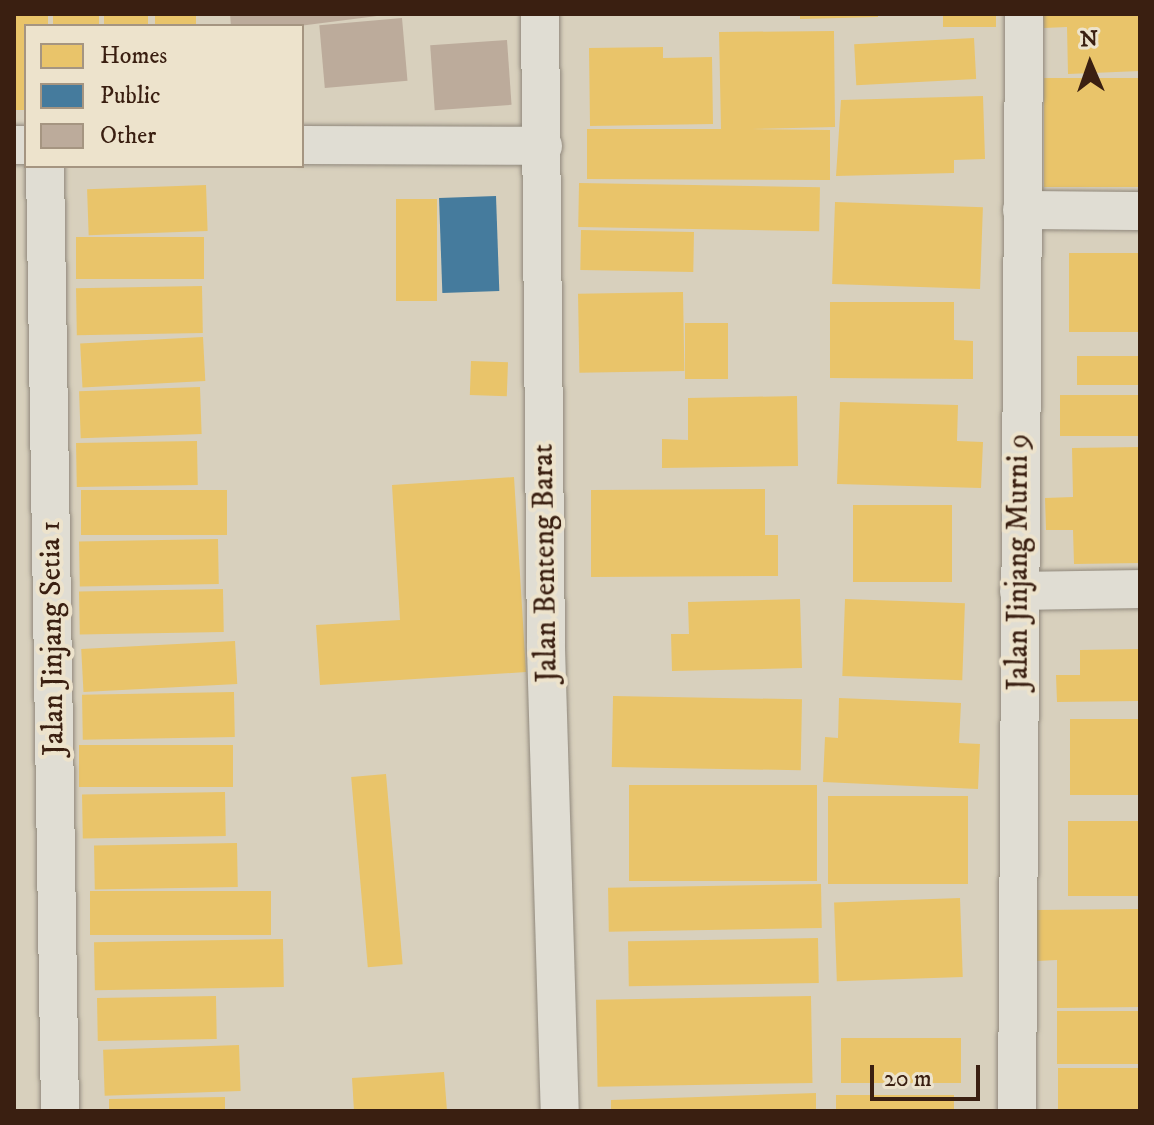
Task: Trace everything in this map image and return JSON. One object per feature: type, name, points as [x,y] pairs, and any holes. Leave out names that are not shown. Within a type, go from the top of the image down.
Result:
[{"type":"street","name":"Jalan Benteng Barat","points":[[540,14],[546,648],[560,1111]]},
{"type":"street","name":"Jalan Jinjang Murni 9","points":[[1017,1111],[1024,14]]},
{"type":"street","points":[[304,145],[543,146]]},
{"type":"street","name":"Jalan Jinjang Setia 1","points":[[45,168],[60,1111]]},
{"type":"street","points":[[1022,210],[1140,211]]},
{"type":"street","points":[[1019,591],[1140,589]]},
{"type":"building: Homes","points":[[14,14],[48,14],[48,24],[24,24],[24,110],[14,110]]},
{"type":"building: Homes","points":[[53,14],[99,14],[99,24],[53,24]]},
{"type":"building: Homes","points":[[104,14],[148,14],[148,24],[104,24]]},
{"type":"building: Homes","points":[[155,14],[196,14],[196,24],[155,24]]},
{"type":"building: Homes","points":[[800,14],[878,14],[878,17],[800,19]]},
{"type":"building: Homes","points":[[943,14],[996,14],[996,27],[943,27]]},
{"type":"building: Homes","points":[[1043,14],[1140,14],[1140,71],[1068,74],[1067,27],[1044,28]]},
{"type":"building: Homes","points":[[834,31],[835,127],[751,129],[830,130],[830,180],[587,179],[587,129],[721,129],[719,32]]},
{"type":"building: Homes","points":[[974,38],[976,79],[856,85],[854,44]]},
{"type":"building: Homes","points":[[663,47],[663,58],[712,57],[713,124],[590,126],[589,48]]},
{"type":"building: Homes","points":[[1044,78],[1140,78],[1140,187],[1044,187]]},
{"type":"building: Homes","points":[[983,96],[985,159],[954,160],[954,173],[836,176],[841,100]]},
{"type":"building: Homes","points":[[579,183],[820,187],[819,231],[578,227]]},
{"type":"building: Homes","points":[[206,185],[208,231],[89,235],[87,189]]},
{"type":"building: Homes","points":[[396,199],[437,199],[437,301],[396,301]]},
{"type":"building: Homes","points":[[835,202],[983,207],[980,289],[832,284]]},
{"type":"building: Homes","points":[[581,230],[694,232],[693,272],[580,270]]},
{"type":"building: Homes","points":[[76,237],[204,237],[204,279],[76,279]]},
{"type":"building: Homes","points":[[1069,253],[1140,253],[1140,332],[1069,332]]},
{"type":"building: Homes","points":[[202,286],[203,333],[77,335],[76,288]]},
{"type":"building: Homes","points":[[683,292],[684,371],[579,373],[578,294]]},
{"type":"building: Homes","points":[[830,302],[954,302],[954,340],[973,341],[973,379],[830,378]]},
{"type":"building: Homes","points":[[685,323],[728,323],[728,379],[685,379]]},
{"type":"building: Homes","points":[[203,337],[205,381],[82,387],[80,343]]},
{"type":"building: Homes","points":[[1077,356],[1140,356],[1140,385],[1077,385]]},
{"type":"building: Homes","points":[[471,361],[508,362],[507,396],[470,395]]},
{"type":"building: Homes","points":[[200,387],[202,434],[81,438],[79,391]]},
{"type":"building: Homes","points":[[1060,395],[1140,395],[1140,436],[1060,436]]},
{"type":"building: Homes","points":[[797,396],[798,466],[662,468],[662,439],[688,440],[688,398]]},
{"type":"building: Homes","points":[[840,402],[958,405],[957,441],[983,442],[981,488],[837,484]]},
{"type":"building: Homes","points":[[197,441],[198,485],[77,487],[76,443]]},
{"type":"building: Homes","points":[[1140,447],[1140,563],[1074,564],[1073,530],[1046,530],[1045,498],[1073,497],[1072,448]]},
{"type":"building: Homes","points":[[514,477],[526,672],[320,685],[316,625],[400,620],[392,485]]},
{"type":"building: Homes","points":[[765,489],[765,535],[778,535],[778,576],[591,577],[591,490]]},
{"type":"building: Homes","points":[[81,490],[227,490],[227,535],[81,535]]},
{"type":"building: Homes","points":[[853,505],[952,505],[952,582],[853,582]]},
{"type":"building: Homes","points":[[218,539],[219,584],[80,586],[79,541]]},
{"type":"building: Homes","points":[[223,589],[224,632],[80,635],[79,592]]},
{"type":"building: Homes","points":[[800,599],[802,668],[672,671],[671,634],[689,634],[688,602]]},
{"type":"building: Homes","points":[[845,599],[965,603],[962,680],[842,676]]},
{"type":"building: Homes","points":[[235,641],[237,684],[83,692],[81,649]]},
{"type":"building: Homes","points":[[1140,649],[1140,701],[1057,702],[1056,675],[1080,675],[1080,650]]},
{"type":"building: Homes","points":[[234,692],[235,737],[83,740],[82,695]]},
{"type":"building: Homes","points":[[613,696],[802,699],[801,770],[612,767]]},
{"type":"building: Homes","points":[[839,698],[961,703],[959,743],[980,744],[978,789],[823,782],[825,737],[838,738]]},
{"type":"building: Homes","points":[[1070,719],[1140,719],[1140,795],[1070,795]]},
{"type":"building: Homes","points":[[79,745],[233,745],[233,787],[79,787]]},
{"type":"building: Homes","points":[[386,774],[403,964],[368,967],[351,777]]},
{"type":"building: Homes","points":[[629,785],[817,785],[817,881],[629,881]]},
{"type":"building: Homes","points":[[225,792],[226,836],[83,838],[82,794]]},
{"type":"building: Homes","points":[[828,796],[968,796],[968,884],[828,884]]},
{"type":"building: Homes","points":[[1068,821],[1140,821],[1140,896],[1068,896]]},
{"type":"building: Homes","points":[[237,843],[238,887],[95,889],[94,845]]},
{"type":"building: Homes","points":[[821,884],[822,928],[609,932],[608,888]]},
{"type":"building: Homes","points":[[90,891],[271,891],[271,935],[90,935]]},
{"type":"building: Homes","points":[[960,898],[963,977],[837,981],[834,902]]},
{"type":"building: Homes","points":[[1140,909],[1140,1007],[1057,1008],[1057,960],[1037,961],[1037,910]]},
{"type":"building: Homes","points":[[818,938],[819,983],[629,986],[628,941]]},
{"type":"building: Homes","points":[[283,939],[284,987],[95,990],[94,942]]},
{"type":"building: Homes","points":[[216,996],[217,1039],[98,1041],[97,998]]},
{"type":"building: Homes","points":[[811,996],[813,1083],[598,1087],[596,1000]]},
{"type":"building: Homes","points":[[1057,1011],[1140,1011],[1140,1064],[1057,1064]]},
{"type":"building: Homes","points":[[841,1038],[961,1038],[961,1083],[841,1083]]},
{"type":"building: Homes","points":[[239,1045],[241,1091],[105,1096],[103,1050]]},
{"type":"building: Homes","points":[[1058,1068],[1140,1068],[1140,1111],[1058,1111]]},
{"type":"building: Homes","points":[[444,1072],[447,1111],[354,1111],[352,1078]]},
{"type":"building: Homes","points":[[816,1093],[816,1111],[611,1111],[611,1100]]},
{"type":"building: Homes","points":[[836,1095],[954,1095],[954,1111],[836,1111]]},
{"type":"building: Homes","points":[[225,1097],[225,1111],[109,1111],[109,1099]]},
{"type":"building: Public","points":[[496,196],[499,291],[442,293],[439,198]]},
{"type":"building: Other","points":[[230,14],[377,14],[304,25],[231,24]]},
{"type":"building: Other","points":[[402,18],[407,81],[325,88],[319,25]]},
{"type":"building: Other","points":[[507,40],[512,105],[435,110],[430,45]]}]
